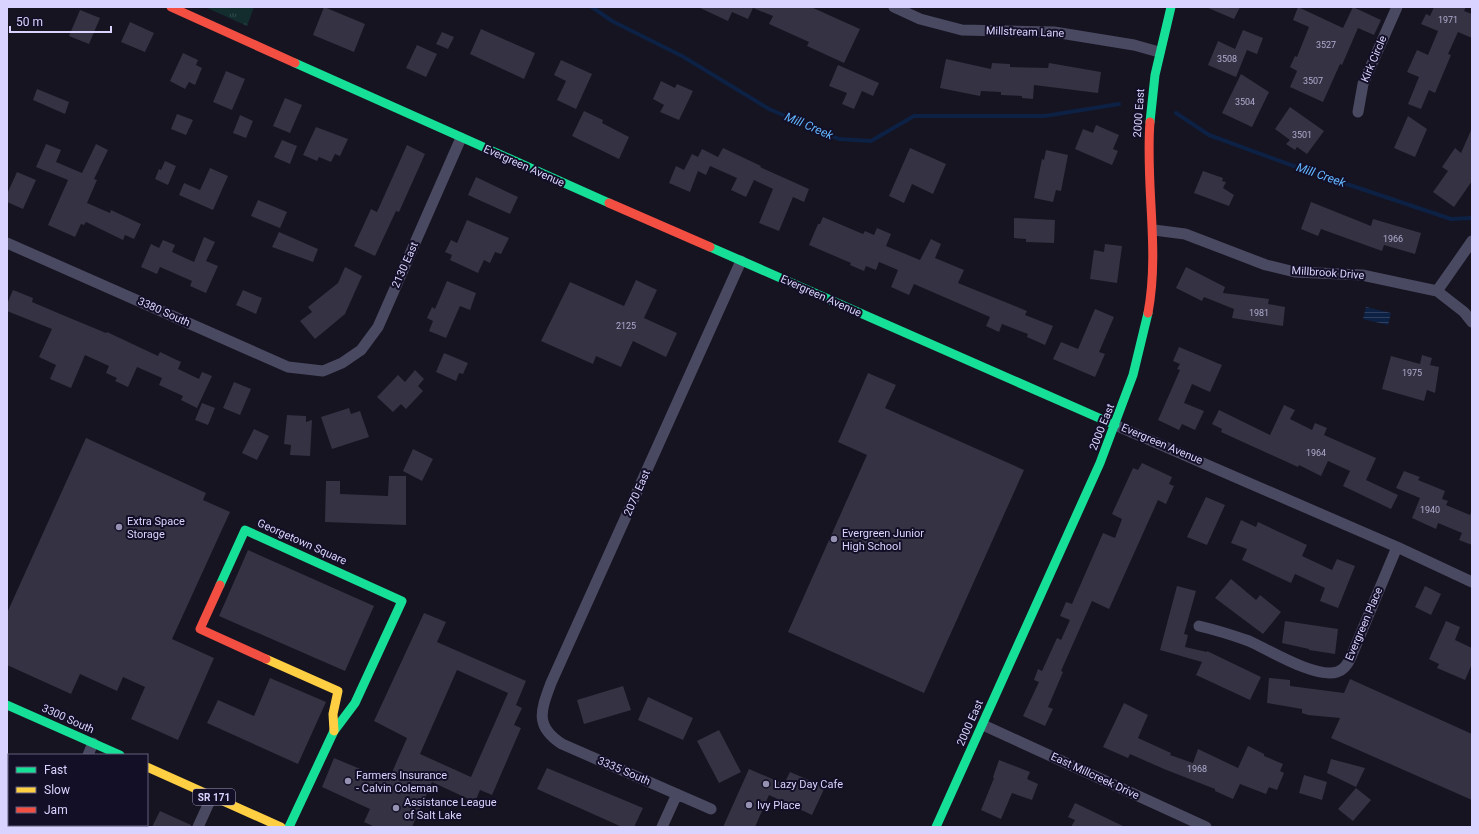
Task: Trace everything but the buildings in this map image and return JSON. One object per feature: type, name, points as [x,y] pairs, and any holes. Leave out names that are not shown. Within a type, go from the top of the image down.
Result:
[{"type":"street","name":"Evergreen Avenue","points":[[171,7],[461,138],[1397,547],[1472,582]]},
{"type":"street","name":"Millstream Lane","points":[[894,7],[920,19],[962,30],[1054,32],[1134,45],[1159,52]]},
{"type":"street","name":"2000 East","points":[[936,827],[983,725],[1115,425],[1131,384],[1147,322],[1152,283],[1154,230],[1150,174],[1150,121],[1159,52],[1171,7]]},
{"type":"street","name":"Kirk Circle","points":[[1358,112],[1363,84],[1397,7]]},
{"type":"street","name":"2130 East","points":[[323,371],[342,363],[361,350],[378,327],[461,138]]},
{"type":"street","name":"Millbrook Drive","points":[[1154,230],[1185,234],[1266,266],[1295,272],[1362,275],[1437,292],[1464,312],[1472,322]]},
{"type":"street","points":[[1437,292],[1472,241]]},
{"type":"street","name":"3380 South","points":[[7,243],[288,367],[323,371]]},
{"type":"street","name":"2070 East","points":[[543,726],[541,716],[544,702],[552,683],[741,261]]},
{"type":"street","name":"Georgetown Square","points":[[289,827],[334,731],[355,703],[402,601],[244,530],[200,628],[338,691],[333,714],[334,731]]},
{"type":"street","name":"Evergreen Place","points":[[1199,626],[1220,631],[1248,641],[1282,656],[1304,668],[1324,673],[1336,673],[1346,666],[1348,662],[1397,547]]},
{"type":"street","name":"3300 South","points":[[7,705],[118,754]]},
{"type":"street","name":"East Millcreek Drive","points":[[983,725],[1206,827]]},
{"type":"street","name":"3335 South","points":[[543,726],[551,737],[562,744],[711,809]]},
{"type":"street","points":[[88,754],[93,743]]},
{"type":"street","name":"SR 171","points":[[148,767],[281,827]]},
{"type":"street","points":[[662,827],[677,794]]},
{"type":"street","points":[[198,827],[212,796]]},
{"type":"green space","points":[[205,7],[254,7],[247,26]]},
{"type":"water","points":[[1366,307],[1391,313],[1388,325],[1363,319]]},
{"type":"waterway","name":"Mill Creek","points":[[592,7],[612,21],[682,56],[769,109],[839,139],[871,141],[914,116],[1045,116],[1119,104]]},
{"type":"waterway","name":"Mill Creek","points":[[1176,113],[1209,135],[1302,169],[1451,219],[1472,218]]},
{"type":"traffic: fast","points":[[1150,122],[1155,75],[1171,7]]},
{"type":"traffic: fast","points":[[295,63],[609,203]]},
{"type":"traffic: fast","points":[[710,247],[1115,425]]},
{"type":"traffic: fast","points":[[936,827],[1100,463],[1133,375],[1148,313]]},
{"type":"traffic: fast","points":[[220,585],[245,530],[402,601],[355,703],[334,731],[289,827]]},
{"type":"traffic: fast","points":[[7,705],[118,754]]},
{"type":"traffic: slow","points":[[266,659],[338,691],[333,714],[334,731]]},
{"type":"traffic: slow","points":[[148,767],[281,827]]},
{"type":"traffic: jam","points":[[171,7],[295,63]]},
{"type":"traffic: jam","points":[[1148,313],[1153,265],[1149,170],[1150,122]]},
{"type":"traffic: jam","points":[[609,203],[710,247]]},
{"type":"traffic: jam","points":[[220,585],[200,629],[266,659]]},
{"type":"place","name":"Extra Space Storage","points":[[119,527]]},
{"type":"place","name":"Evergreen Junior High School","points":[[834,539]]},
{"type":"place","name":"Farmers Insurance - Calvin Coleman","points":[[348,781]]},
{"type":"place","name":"Lazy Day Cafe","points":[[766,784]]},
{"type":"place","name":"Ivy Place","points":[[749,805]]},
{"type":"place","name":"Assistance League of Salt Lake","points":[[396,808]]}]
